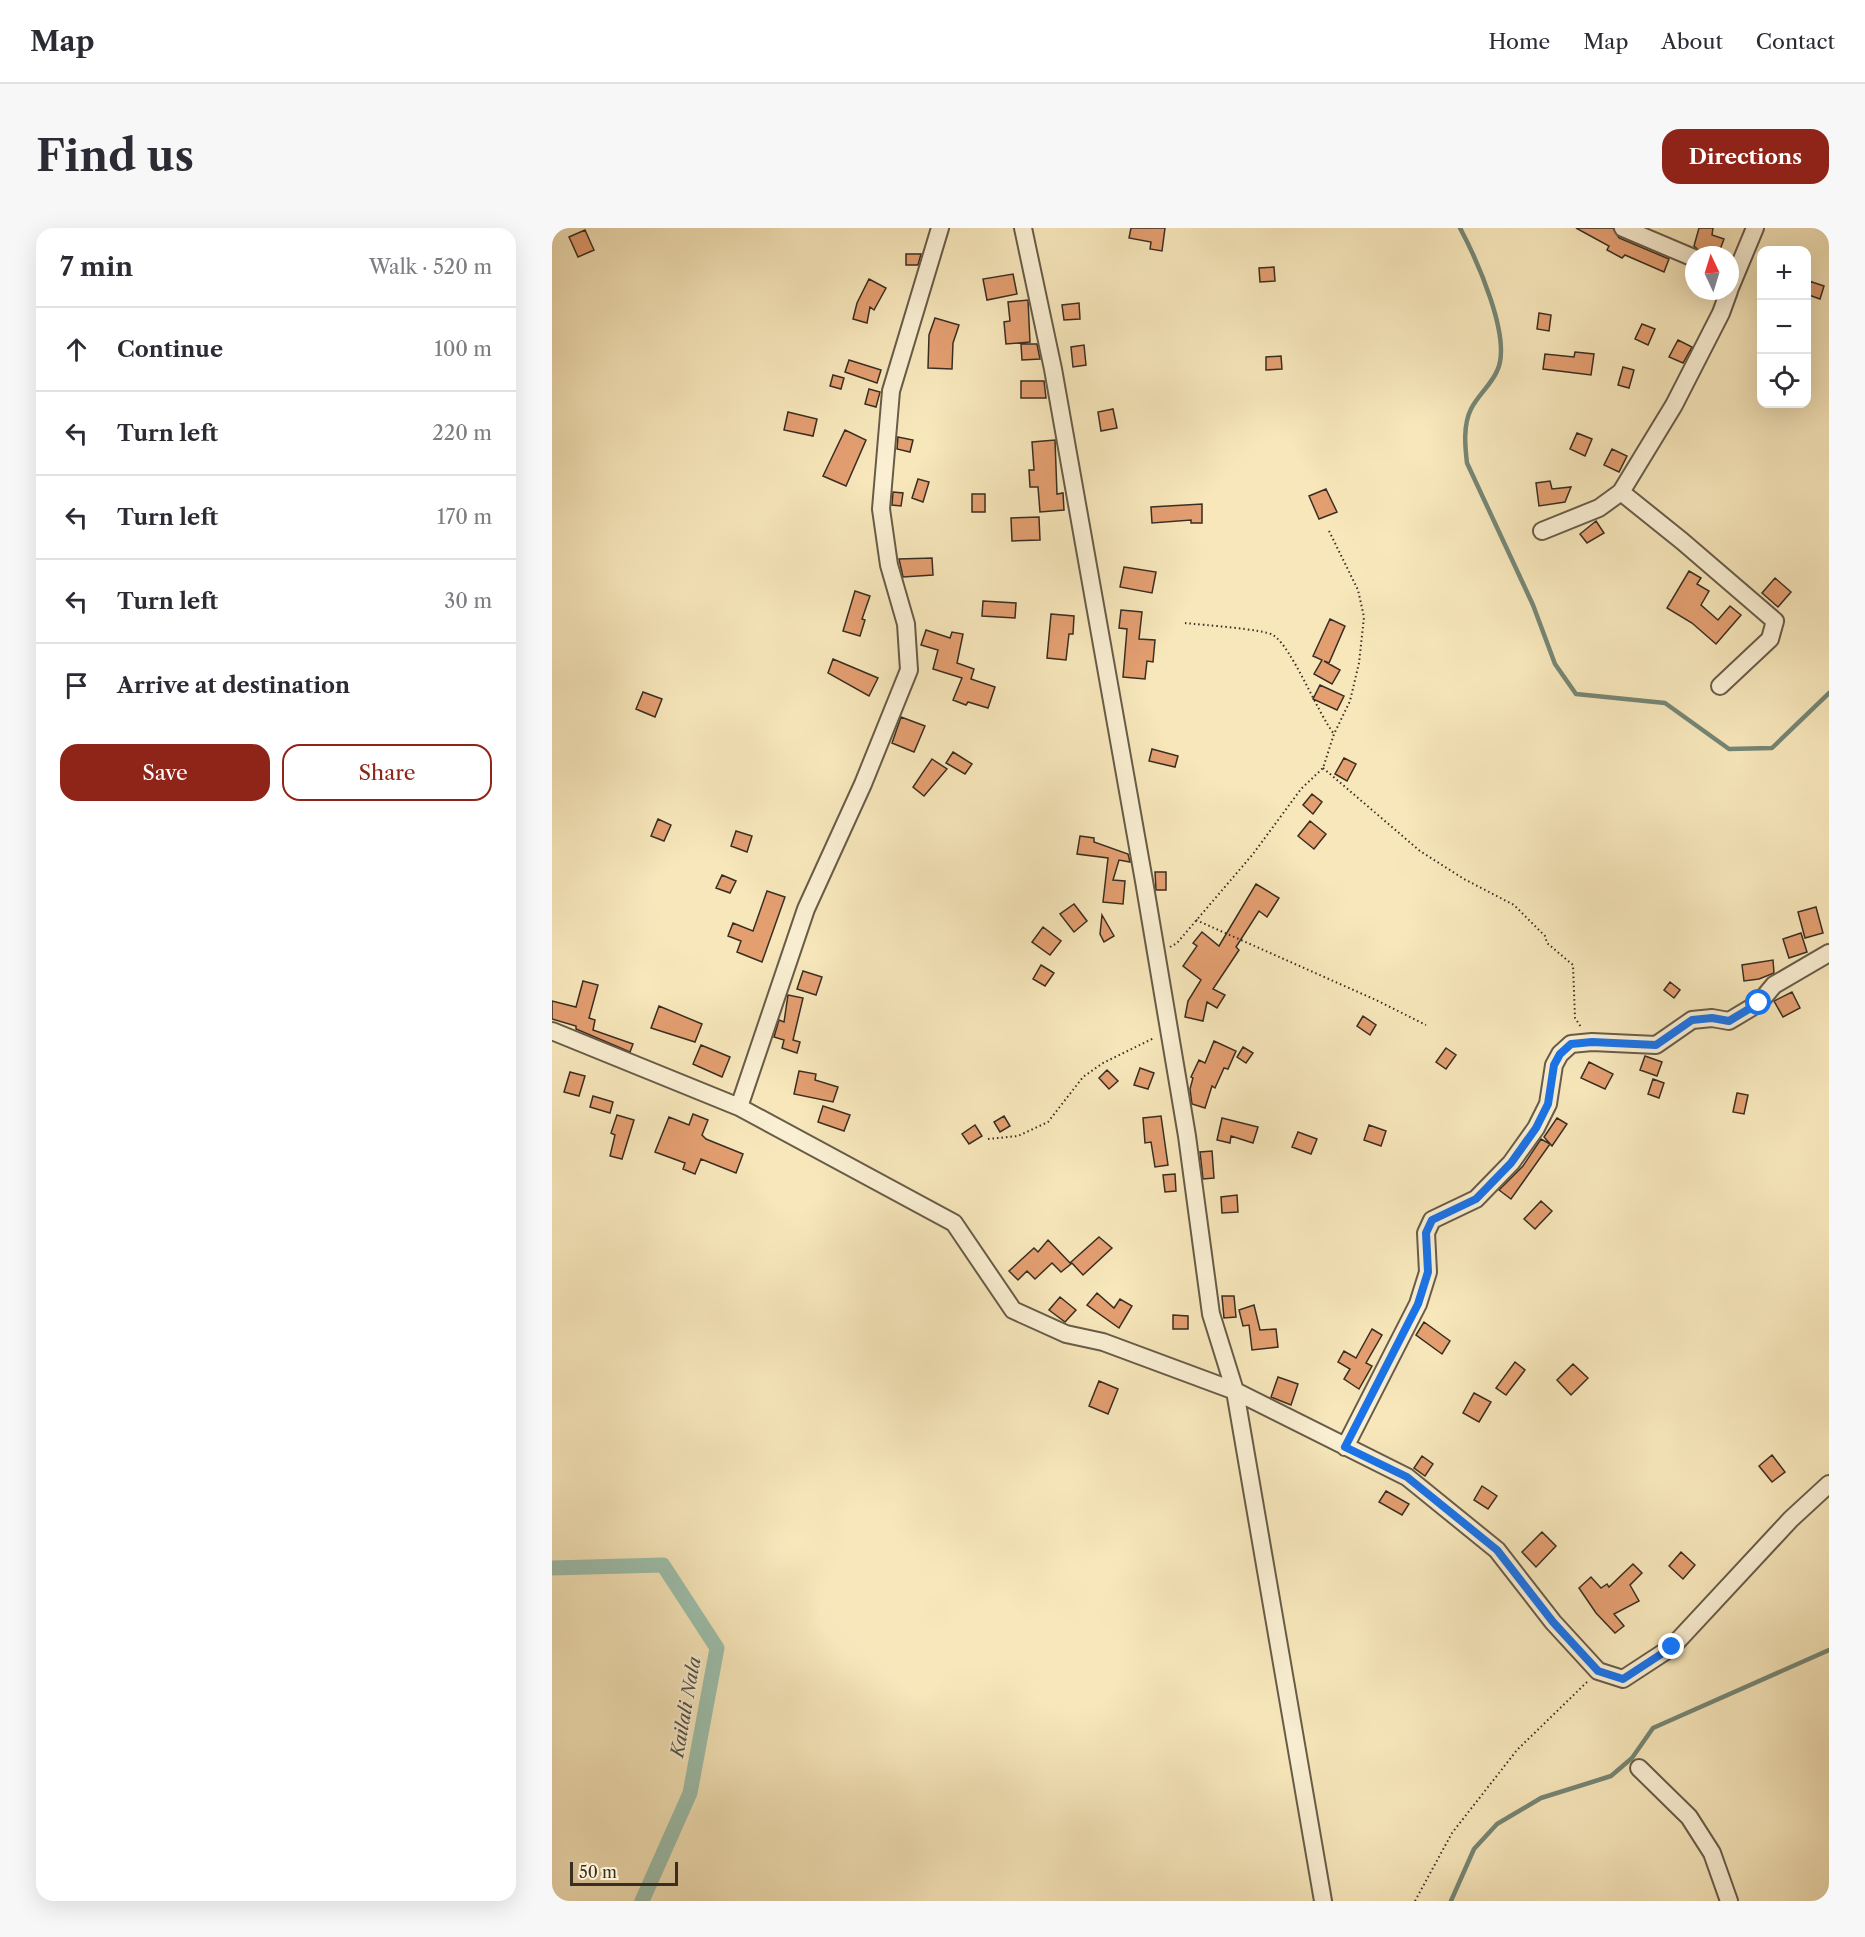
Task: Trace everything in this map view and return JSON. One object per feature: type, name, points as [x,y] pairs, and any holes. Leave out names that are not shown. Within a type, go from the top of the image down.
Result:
[{"type":"street","points":[[739,1107],[806,909],[863,784],[909,670],[906,624],[889,565],[881,508],[891,391],[940,228]]},
{"type":"street","points":[[1023,228],[1053,369],[1156,953],[1187,1136],[1211,1314],[1235,1391],[1323,1901]]},
{"type":"street","points":[[1623,228],[1685,254]]},
{"type":"street","points":[[1739,258],[1755,228]]},
{"type":"street","points":[[1542,531],[1599,508],[1621,492],[1674,405],[1721,313],[1725,300]]},
{"type":"street","points":[[1621,492],[1775,621],[1770,639],[1720,686]]},
{"type":"street","points":[[1345,1447],[1418,1304],[1428,1272],[1426,1233],[1432,1220],[1476,1199],[1511,1163],[1536,1128],[1548,1104],[1554,1065],[1560,1054],[1571,1044],[1592,1042],[1656,1045],[1692,1020],[1712,1018],[1729,1021],[1759,1003],[1774,985],[1829,954]]},
{"type":"street","points":[[552,1031],[739,1107],[954,1223],[1013,1310],[1066,1334],[1102,1342],[1235,1391],[1407,1477],[1497,1550],[1553,1622],[1598,1671],[1623,1679],[1672,1647],[1791,1519],[1829,1484]]},
{"type":"street","points":[[1639,1768],[1689,1817],[1712,1853],[1729,1901]]},
{"type":"path","points":[[1156,953],[1177,943],[1253,854],[1301,789],[1323,768],[1334,734],[1350,701],[1359,663],[1364,617],[1358,590],[1329,531]]},
{"type":"path","points":[[1185,623],[1272,635],[1288,651],[1321,716],[1334,734]]},
{"type":"path","points":[[1323,768],[1420,851],[1464,879],[1514,904],[1529,919],[1545,936],[1547,943],[1573,965],[1575,1018],[1592,1042]]},
{"type":"path","points":[[1196,920],[1426,1025]]},
{"type":"path","points":[[988,1139],[1018,1136],[1048,1122],[1083,1077],[1102,1063],[1134,1050],[1169,1029]]},
{"type":"path","points":[[1415,1901],[1452,1833],[1517,1750],[1598,1671]]},
{"type":"building","points":[[1131,228],[1165,228],[1162,251],[1150,249],[1151,242],[1129,238]]},
{"type":"building","points":[[1576,228],[1613,228],[1619,238],[1669,259],[1664,272],[1625,255],[1622,258],[1607,250],[1609,246]]},
{"type":"building","points":[[1699,228],[1713,228],[1712,235],[1724,239],[1721,246],[1694,246]]},
{"type":"building","points":[[585,230],[594,250],[578,257],[569,237]]},
{"type":"building","points":[[906,254],[921,254],[918,265],[906,265]]},
{"type":"building","points":[[1274,267],[1275,281],[1260,282],[1259,268]]},
{"type":"building","points":[[1013,274],[1017,294],[987,300],[983,279]]},
{"type":"building","points":[[869,279],[886,288],[874,310],[870,307],[867,323],[853,319],[857,303]]},
{"type":"building","points":[[1811,282],[1824,286],[1820,299],[1811,296]]},
{"type":"building","points":[[1028,300],[1030,342],[1006,344],[1004,322],[1010,321],[1008,302]]},
{"type":"building","points":[[1079,303],[1080,319],[1064,320],[1062,305]]},
{"type":"building","points":[[1539,313],[1551,315],[1549,331],[1537,329]]},
{"type":"building","points":[[935,318],[959,325],[953,343],[952,369],[928,368],[929,335]]},
{"type":"building","points":[[1642,324],[1655,329],[1648,345],[1635,339]]},
{"type":"building","points":[[1678,340],[1692,347],[1683,363],[1669,357]]},
{"type":"building","points":[[1021,344],[1037,344],[1040,359],[1022,360]]},
{"type":"building","points":[[1084,345],[1086,365],[1073,367],[1071,347]]},
{"type":"building","points":[[1575,352],[1594,354],[1591,375],[1543,369],[1545,354],[1574,357]]},
{"type":"building","points":[[1281,356],[1282,369],[1266,370],[1266,357]]},
{"type":"building","points":[[849,360],[881,370],[877,383],[845,372]]},
{"type":"building","points":[[1623,367],[1634,370],[1629,388],[1618,385]]},
{"type":"building","points":[[833,375],[844,378],[841,389],[830,386]]},
{"type":"building","points":[[1021,381],[1044,381],[1046,398],[1021,398]]},
{"type":"building","points":[[869,389],[880,392],[876,407],[865,404]]},
{"type":"building","points":[[1113,409],[1117,428],[1101,431],[1098,412]]},
{"type":"building","points":[[788,412],[817,419],[813,436],[784,430]]},
{"type":"building","points":[[845,430],[866,440],[846,486],[823,476]]},
{"type":"building","points":[[1577,433],[1592,439],[1585,456],[1570,449]]},
{"type":"building","points":[[898,437],[913,440],[910,452],[897,449]]},
{"type":"building","points":[[1055,440],[1057,494],[1063,493],[1064,510],[1040,512],[1038,487],[1030,487],[1029,470],[1034,470],[1032,442]]},
{"type":"building","points":[[1612,449],[1627,456],[1619,472],[1604,465]]},
{"type":"building","points":[[918,479],[929,482],[923,502],[912,498]]},
{"type":"building","points":[[1550,481],[1552,489],[1571,487],[1565,502],[1539,506],[1536,483]]},
{"type":"building","points":[[1326,489],[1337,512],[1319,519],[1309,496]]},
{"type":"building","points":[[893,492],[903,493],[901,506],[892,505]]},
{"type":"building","points":[[972,494],[985,494],[985,512],[972,512]]},
{"type":"building","points":[[1202,504],[1202,523],[1191,523],[1191,520],[1152,523],[1151,507]]},
{"type":"building","points":[[1039,517],[1040,540],[1012,541],[1011,518]]},
{"type":"building","points":[[1596,521],[1604,533],[1587,543],[1580,534]]},
{"type":"building","points":[[932,558],[933,575],[903,577],[899,559]]},
{"type":"building","points":[[1124,567],[1156,572],[1152,593],[1120,587]]},
{"type":"building","points":[[1689,571],[1701,578],[1697,584],[1709,591],[1701,605],[1718,620],[1730,606],[1741,615],[1716,644],[1692,623],[1667,608]]},
{"type":"building","points":[[1775,578],[1791,592],[1778,607],[1762,593]]},
{"type":"building","points":[[855,591],[870,596],[862,619],[865,620],[860,636],[843,631]]},
{"type":"building","points":[[983,601],[1016,603],[1015,618],[982,616]]},
{"type":"building","points":[[1121,610],[1142,612],[1139,639],[1155,640],[1153,662],[1147,661],[1145,679],[1123,677],[1127,629],[1119,628]]},
{"type":"building","points":[[1051,614],[1074,616],[1073,634],[1069,634],[1066,660],[1047,658]]},
{"type":"building","points":[[1330,619],[1345,626],[1329,663],[1324,661],[1340,670],[1332,684],[1314,674],[1322,660],[1313,656]]},
{"type":"building","points":[[926,630],[950,638],[952,632],[963,634],[957,663],[974,669],[971,679],[995,687],[988,708],[968,702],[966,705],[953,700],[962,678],[933,669],[938,650],[921,645]]},
{"type":"building","points":[[833,659],[878,678],[869,696],[828,673]]},
{"type":"building","points":[[1320,685],[1344,696],[1337,710],[1313,699]]},
{"type":"building","points":[[643,692],[662,699],[655,717],[636,709]]},
{"type":"building","points":[[901,717],[925,726],[914,752],[892,743]]},
{"type":"building","points":[[1152,749],[1178,756],[1175,767],[1149,761]]},
{"type":"building","points":[[953,752],[972,764],[965,774],[946,763]]},
{"type":"building","points":[[1344,758],[1356,764],[1347,781],[1335,774]]},
{"type":"building","points":[[932,759],[947,769],[924,796],[913,787]]},
{"type":"building","points":[[1312,794],[1322,802],[1313,814],[1303,805]]},
{"type":"building","points":[[658,819],[671,825],[664,841],[651,836]]},
{"type":"building","points":[[1310,821],[1326,834],[1314,849],[1298,836]]},
{"type":"building","points":[[736,831],[752,836],[747,852],[731,846]]},
{"type":"building","points":[[1080,836],[1094,838],[1094,842],[1128,854],[1130,862],[1119,860],[1113,880],[1125,881],[1123,904],[1103,902],[1108,858],[1077,854]]},
{"type":"building","points":[[1155,872],[1166,872],[1166,890],[1156,890]]},
{"type":"building","points":[[722,875],[736,881],[730,893],[716,888]]},
{"type":"building","points":[[1256,884],[1279,898],[1267,917],[1259,911],[1236,947],[1239,950],[1213,989],[1225,995],[1217,1008],[1207,1002],[1203,1021],[1185,1017],[1188,1001],[1201,980],[1183,966],[1197,946],[1193,943],[1202,932],[1219,946]]},
{"type":"building","points":[[767,891],[785,897],[762,962],[737,952],[741,941],[728,936],[733,923],[753,931]]},
{"type":"building","points":[[1074,904],[1087,921],[1074,932],[1060,914]]},
{"type":"building","points":[[1816,907],[1823,933],[1805,938],[1798,912]]},
{"type":"building","points":[[1102,915],[1114,936],[1104,942],[1100,934]]},
{"type":"building","points":[[1043,927],[1061,941],[1050,955],[1032,942]]},
{"type":"building","points":[[1801,933],[1807,952],[1789,958],[1783,939]]},
{"type":"building","points":[[1773,960],[1774,973],[1759,979],[1744,981],[1742,965]]},
{"type":"building","points":[[1041,965],[1054,973],[1045,986],[1033,979]]},
{"type":"building","points":[[803,971],[822,977],[816,995],[797,989]]},
{"type":"building","points":[[583,981],[598,985],[589,1018],[595,1020],[593,1030],[633,1044],[630,1052],[576,1029],[576,1026],[552,1019],[552,1001],[576,1007]]},
{"type":"building","points":[[1670,982],[1680,990],[1674,998],[1664,990]]},
{"type":"building","points":[[1792,992],[1800,1008],[1783,1017],[1774,1001]]},
{"type":"building","points":[[788,995],[803,998],[793,1040],[800,1042],[797,1053],[782,1048],[784,1040],[774,1037],[779,1020],[784,1022]]},
{"type":"building","points":[[659,1006],[702,1024],[695,1042],[651,1028]]},
{"type":"building","points":[[1363,1016],[1376,1025],[1370,1035],[1357,1026]]},
{"type":"building","points":[[1214,1041],[1236,1051],[1228,1069],[1224,1068],[1215,1088],[1212,1086],[1205,1108],[1192,1104],[1190,1089],[1193,1078],[1191,1077],[1199,1060],[1205,1063]]},
{"type":"building","points":[[701,1045],[730,1057],[722,1077],[693,1064]]},
{"type":"building","points":[[1243,1047],[1253,1053],[1246,1063],[1237,1057]]},
{"type":"building","points":[[1446,1048],[1456,1055],[1446,1069],[1436,1062]]},
{"type":"building","points":[[1645,1056],[1662,1062],[1657,1076],[1640,1070]]},
{"type":"building","points":[[1589,1062],[1613,1074],[1605,1089],[1581,1078]]},
{"type":"building","points":[[1140,1068],[1154,1073],[1148,1089],[1134,1085]]},
{"type":"building","points":[[1107,1070],[1118,1081],[1109,1089],[1099,1078]]},
{"type":"building","points":[[799,1071],[816,1074],[815,1080],[838,1087],[833,1102],[794,1094]]},
{"type":"building","points":[[570,1072],[585,1076],[579,1096],[564,1092]]},
{"type":"building","points":[[1653,1079],[1664,1083],[1659,1098],[1648,1094]]},
{"type":"building","points":[[1737,1093],[1748,1095],[1744,1114],[1733,1112]]},
{"type":"building","points":[[593,1096],[613,1102],[610,1113],[590,1107]]},
{"type":"building","points":[[823,1106],[850,1115],[844,1131],[818,1122]]},
{"type":"building","points":[[693,1114],[708,1120],[702,1135],[706,1139],[743,1154],[736,1173],[701,1159],[695,1174],[683,1169],[685,1163],[655,1152],[669,1117],[689,1125]]},
{"type":"building","points":[[617,1115],[634,1120],[622,1159],[610,1156],[615,1135],[611,1133]]},
{"type":"building","points":[[1004,1116],[1010,1126],[1000,1132],[994,1122]]},
{"type":"building","points":[[1161,1116],[1168,1165],[1155,1167],[1151,1142],[1145,1143],[1143,1118]]},
{"type":"building","points":[[1222,1118],[1258,1127],[1253,1143],[1231,1136],[1230,1143],[1217,1140]]},
{"type":"building","points":[[1557,1118],[1567,1124],[1552,1146],[1544,1137]]},
{"type":"building","points":[[975,1125],[982,1136],[969,1144],[962,1134]]},
{"type":"building","points":[[1369,1125],[1386,1131],[1381,1146],[1364,1140]]},
{"type":"building","points":[[1298,1132],[1317,1139],[1311,1154],[1292,1147]]},
{"type":"building","points":[[1541,1139],[1550,1144],[1511,1199],[1499,1190],[1523,1166]]},
{"type":"building","points":[[1212,1151],[1214,1178],[1203,1179],[1200,1152]]},
{"type":"building","points":[[1175,1174],[1176,1191],[1165,1192],[1163,1175]]},
{"type":"building","points":[[1237,1195],[1238,1212],[1222,1213],[1221,1197]]},
{"type":"building","points":[[1541,1201],[1552,1211],[1535,1229],[1524,1219]]},
{"type":"building","points":[[1099,1237],[1112,1248],[1083,1275],[1071,1262]]},
{"type":"building","points":[[1048,1240],[1071,1264],[1061,1272],[1052,1263],[1035,1279],[1027,1271],[1018,1280],[1009,1271],[1034,1248],[1038,1252]]},
{"type":"building","points":[[1097,1293],[1114,1308],[1120,1299],[1132,1306],[1119,1328],[1087,1305]]},
{"type":"building","points":[[1222,1296],[1234,1296],[1236,1317],[1224,1318]]},
{"type":"building","points":[[1060,1297],[1076,1310],[1065,1322],[1049,1310]]},
{"type":"building","points":[[1254,1305],[1260,1330],[1276,1329],[1278,1347],[1252,1350],[1249,1325],[1243,1326],[1239,1310]]},
{"type":"building","points":[[1173,1315],[1188,1316],[1188,1329],[1173,1329]]},
{"type":"building","points":[[1424,1322],[1450,1341],[1442,1354],[1416,1335]]},
{"type":"building","points":[[1372,1329],[1382,1335],[1366,1363],[1372,1366],[1359,1389],[1344,1379],[1350,1369],[1338,1362],[1344,1351],[1356,1358]]},
{"type":"building","points":[[1515,1362],[1525,1370],[1506,1395],[1496,1388]]},
{"type":"building","points":[[1573,1364],[1588,1378],[1571,1395],[1557,1380]]},
{"type":"building","points":[[1278,1377],[1298,1384],[1291,1405],[1271,1397]]},
{"type":"building","points":[[1099,1381],[1118,1389],[1108,1414],[1089,1406]]},
{"type":"building","points":[[1474,1393],[1491,1402],[1479,1422],[1463,1413]]},
{"type":"building","points":[[1772,1455],[1785,1472],[1772,1482],[1759,1466]]},
{"type":"building","points":[[1422,1456],[1433,1464],[1425,1476],[1414,1468]]},
{"type":"building","points":[[1482,1486],[1497,1496],[1488,1509],[1474,1500]]},
{"type":"building","points":[[1386,1491],[1409,1504],[1402,1515],[1379,1502]]},
{"type":"building","points":[[1542,1532],[1556,1546],[1536,1567],[1522,1552]]},
{"type":"building","points":[[1681,1552],[1695,1565],[1683,1579],[1669,1566]]},
{"type":"building","points":[[1633,1564],[1642,1573],[1630,1585],[1639,1601],[1614,1614],[1624,1626],[1615,1633],[1596,1613],[1579,1588],[1591,1577],[1601,1588],[1607,1584],[1609,1587]]},
{"type":"waterway","points":[[1460,228],[1491,299],[1497,320],[1501,357],[1497,371],[1468,415],[1465,436],[1467,463],[1533,605],[1555,664],[1576,694],[1665,703],[1729,749],[1772,748],[1829,693]]},
{"type":"waterway","name":"Kailali Nala","points":[[552,1568],[663,1565],[717,1648],[690,1793],[642,1901]]},
{"type":"waterway","points":[[1451,1901],[1474,1849],[1497,1824],[1541,1798],[1611,1776],[1632,1758],[1653,1728],[1829,1650]]},
{"type":"route","points":[[1672,1647],[1623,1679],[1598,1671],[1553,1622],[1497,1550],[1407,1477],[1345,1447],[1418,1304],[1428,1272],[1426,1233],[1432,1220],[1476,1199],[1511,1163],[1536,1128],[1548,1104],[1554,1065],[1560,1054],[1571,1044],[1592,1042],[1656,1045],[1692,1020],[1712,1018],[1729,1021],[1759,1003]]}]
